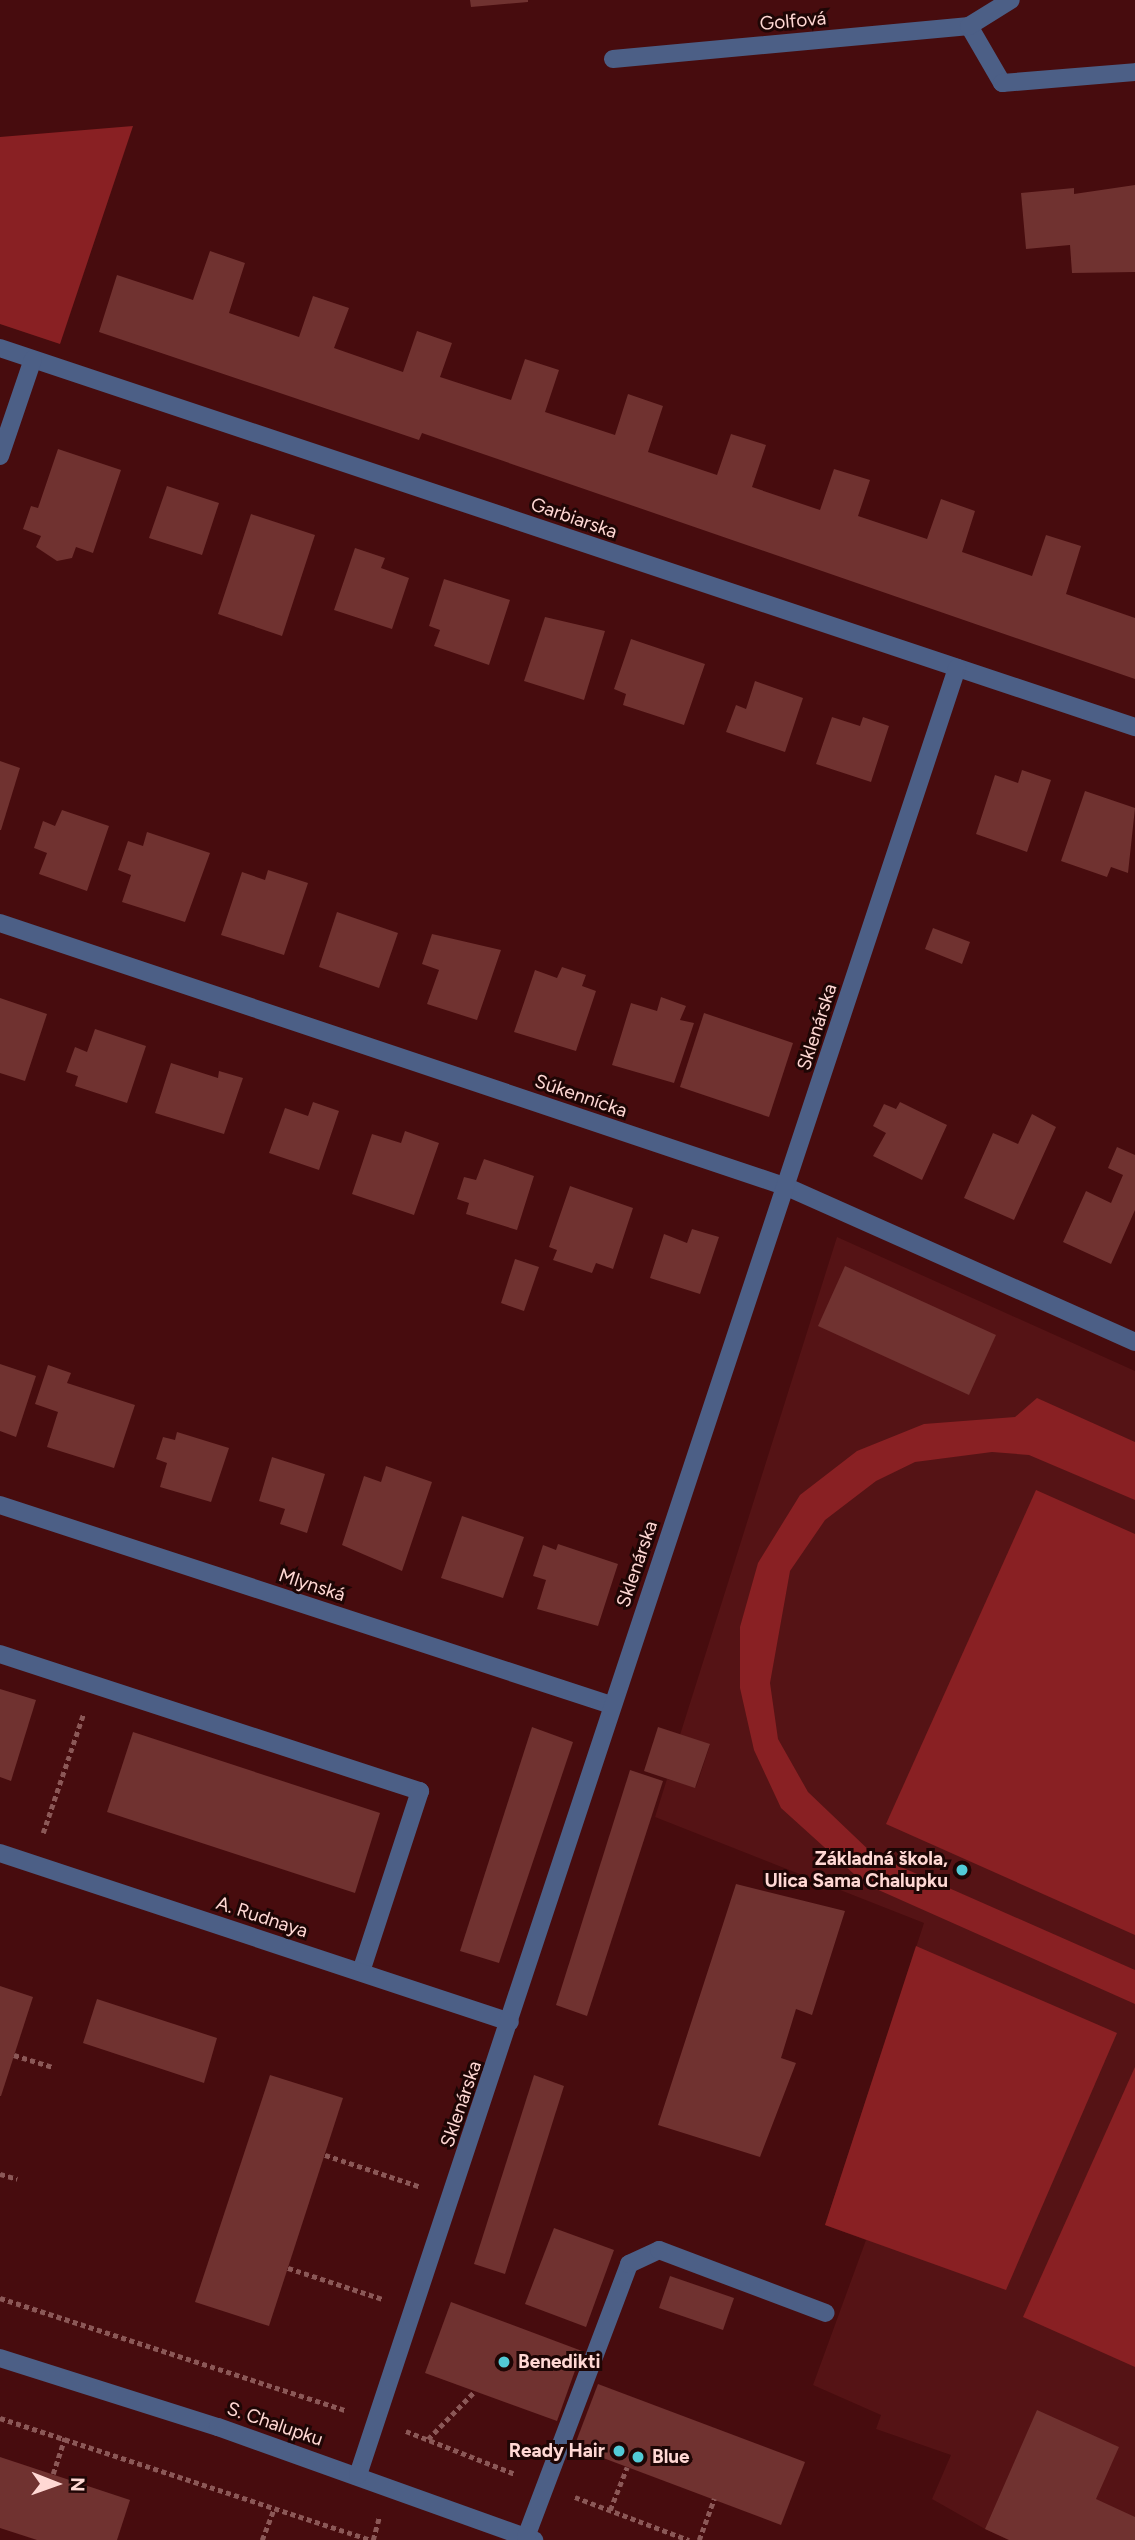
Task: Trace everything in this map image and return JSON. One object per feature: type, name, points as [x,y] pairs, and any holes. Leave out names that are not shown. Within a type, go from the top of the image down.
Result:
[{"type":"street","name":"Golfová","points":[[613,59],[969,26],[1011,0]]},
{"type":"street","points":[[969,26],[1002,83],[1135,72]]},
{"type":"street","name":"Garbiarska","points":[[0,348],[1135,727]]},
{"type":"street","points":[[0,456],[33,359]]},
{"type":"street","name":"Sklenárska","points":[[358,2475],[510,2022],[611,1705],[787,1187],[957,668]]},
{"type":"street","name":"Súkennícka","points":[[0,923],[787,1187],[1135,1342]]},
{"type":"street","name":"Mlynská","points":[[0,1505],[611,1705]]},
{"type":"street","points":[[0,1654],[420,1791],[361,1972]]},
{"type":"street","name":"A. Rudnaya","points":[[0,1853],[510,2022]]},
{"type":"street","points":[[530,2538],[629,2264],[659,2250],[826,2314]]},
{"type":"street","name":"S. Chalupku","points":[[0,2358],[358,2475],[530,2538]]},
{"type":"path","points":[[33,1863],[93,1684]]},
{"type":"path","points":[[14,2055],[53,2067]]},
{"type":"path","points":[[325,2155],[452,2197]]},
{"type":"path","points":[[0,2174],[17,2179]]},
{"type":"path","points":[[288,2268],[414,2309]]},
{"type":"path","points":[[428,2439],[475,2391]]},
{"type":"path","points":[[0,2417],[371,2540]]},
{"type":"path","points":[[53,2474],[65,2438]]},
{"type":"path","points":[[610,2510],[626,2467]]},
{"type":"path","points":[[699,2540],[714,2500]]},
{"type":"path","points":[[262,2540],[274,2508]]},
{"type":"shaded area","points":[[133,126],[60,344],[0,324],[0,137]]},
{"type":"shaded area","name":"Základná škola, Ulica Sama Chalupku","points":[[837,1237],[1135,1371],[1135,2540],[1009,2540],[985,2529],[932,2499],[951,2455],[876,2429],[881,2415],[813,2385],[866,2240],[825,2225],[924,1923],[655,1817],[667,1779],[696,1787],[710,1745],[680,1735]]},
{"type":"shaded area","points":[[1037,1398],[1135,1442],[1135,1500],[1029,1455],[992,1452],[915,1462],[876,1481],[825,1520],[790,1571],[770,1683],[778,1739],[808,1792],[874,1855],[1135,1970],[1135,2004],[865,1884],[781,1808],[754,1750],[740,1688],[740,1627],[758,1563],[800,1495],[857,1451],[924,1424],[1015,1417]]},
{"type":"shaded area","points":[[1036,1490],[1135,1534],[1135,1935],[886,1824]]},
{"type":"shaded area","points":[[916,1946],[1117,2033],[1006,2290],[825,2225]]},
{"type":"shaded area","points":[[1135,2067],[1135,2367],[1023,2317]]},
{"type":"building","points":[[470,0],[528,0],[528,2],[471,7]]},
{"type":"building","points":[[1135,185],[1135,272],[1072,273],[1070,245],[1026,249],[1021,193],[1074,188],[1074,194]]},
{"type":"building","points":[[210,251],[245,263],[229,313],[299,337],[313,296],[349,308],[334,348],[403,372],[417,331],[452,343],[440,377],[511,400],[525,359],[559,370],[545,412],[615,435],[628,394],[663,406],[648,452],[717,475],[731,434],[766,445],[752,487],[820,510],[834,469],[870,480],[858,516],[927,539],[941,499],[975,511],[962,552],[1032,576],[1046,535],[1081,546],[1066,594],[1135,618],[1135,679],[422,433],[419,440],[99,332],[117,275],[193,300]]},
{"type":"building","points":[[58,449],[121,470],[93,553],[76,547],[72,558],[57,561],[36,547],[41,536],[23,529],[31,506],[38,508]]},
{"type":"building","points":[[167,486],[219,503],[202,555],[149,538]]},
{"type":"building","points":[[251,514],[315,535],[282,636],[218,614]]},
{"type":"building","points":[[355,548],[385,558],[381,568],[409,578],[392,629],[334,610]]},
{"type":"building","points":[[444,579],[510,600],[489,665],[434,646],[440,630],[429,626]]},
{"type":"building","points":[[545,617],[605,631],[584,700],[524,681]]},
{"type":"building","points":[[631,639],[705,664],[684,725],[623,705],[626,694],[614,689]]},
{"type":"building","points":[[755,681],[803,698],[785,752],[726,732],[736,705],[746,709]]},
{"type":"building","points":[[832,717],[860,726],[863,717],[889,726],[871,782],[816,764]]},
{"type":"building","points":[[0,761],[20,768],[1,830],[0,830]]},
{"type":"building","points":[[1022,770],[1051,780],[1027,852],[976,834],[995,775],[1018,783]]},
{"type":"building","points":[[1085,791],[1135,808],[1128,873],[1111,867],[1107,877],[1061,861]]},
{"type":"building","points":[[62,810],[109,826],[87,891],[39,874],[47,853],[34,848],[43,821],[55,826]]},
{"type":"building","points":[[147,832],[210,853],[185,922],[122,902],[131,875],[118,870],[128,841],[143,846]]},
{"type":"building","points":[[268,870],[308,883],[284,955],[221,935],[242,872],[265,880]]},
{"type":"building","points":[[337,912],[398,933],[379,988],[319,967]]},
{"type":"building","points":[[933,928],[970,942],[962,964],[925,949]]},
{"type":"building","points":[[432,934],[501,950],[477,1020],[427,1004],[439,970],[422,964]]},
{"type":"building","points":[[562,967],[586,975],[582,986],[596,991],[576,1051],[514,1032],[535,970],[557,978]]},
{"type":"building","points":[[661,997],[686,1006],[680,1020],[694,1023],[674,1083],[612,1065],[631,1003],[657,1011]]},
{"type":"building","points":[[0,998],[47,1014],[25,1081],[0,1073]]},
{"type":"building","points":[[704,1013],[793,1043],[769,1117],[680,1087]]},
{"type":"building","points":[[95,1029],[146,1046],[127,1103],[75,1086],[78,1076],[66,1072],[75,1047],[87,1052]]},
{"type":"building","points":[[171,1063],[218,1078],[219,1071],[243,1078],[224,1134],[155,1113]]},
{"type":"building","points":[[313,1102],[339,1111],[319,1170],[269,1153],[285,1108],[308,1116]]},
{"type":"building","points":[[900,1102],[947,1125],[922,1180],[873,1156],[886,1133],[873,1126],[884,1104],[896,1109]]},
{"type":"building","points":[[1032,1114],[1056,1127],[1014,1220],[964,1198],[993,1133],[1018,1144]]},
{"type":"building","points":[[405,1131],[439,1143],[414,1215],[352,1194],[372,1134],[401,1143]]},
{"type":"building","points":[[1117,1147],[1135,1155],[1135,1210],[1111,1264],[1063,1242],[1086,1191],[1111,1203],[1123,1175],[1108,1168]]},
{"type":"building","points":[[484,1159],[534,1176],[517,1230],[466,1214],[469,1203],[457,1199],[464,1177],[476,1180]]},
{"type":"building","points":[[570,1186],[633,1208],[613,1269],[596,1263],[592,1273],[553,1260],[557,1250],[549,1247]]},
{"type":"building","points":[[692,1229],[719,1237],[700,1294],[650,1278],[664,1234],[687,1243]]},
{"type":"building","points":[[515,1259],[539,1267],[524,1311],[501,1303]]},
{"type":"building","points":[[845,1266],[996,1335],[969,1395],[818,1326]]},
{"type":"building","points":[[0,1364],[36,1376],[16,1437],[0,1431]]},
{"type":"building","points":[[48,1365],[71,1373],[67,1383],[135,1405],[114,1468],[47,1447],[58,1412],[35,1404]]},
{"type":"building","points":[[177,1432],[229,1448],[211,1502],[160,1487],[167,1463],[156,1459],[163,1437],[175,1440]]},
{"type":"building","points":[[272,1457],[325,1474],[307,1533],[280,1524],[285,1509],[259,1501]]},
{"type":"building","points":[[386,1466],[432,1482],[402,1571],[342,1545],[364,1476],[381,1482]]},
{"type":"building","points":[[462,1516],[524,1537],[503,1598],[441,1578]]},
{"type":"building","points":[[558,1544],[618,1564],[598,1626],[537,1609],[546,1580],[533,1576],[543,1545],[556,1550]]},
{"type":"building","points":[[0,1689],[36,1700],[11,1781],[0,1777]]},
{"type":"building","points":[[532,1727],[573,1742],[499,1963],[460,1951]]},
{"type":"building","points":[[658,1727],[710,1744],[695,1788],[644,1771]]},
{"type":"building","points":[[133,1732],[380,1813],[355,1893],[107,1812]]},
{"type":"building","points":[[630,1770],[663,1781],[587,2016],[556,2005]]},
{"type":"building","points":[[736,1884],[845,1911],[812,2015],[796,2009],[781,2058],[796,2063],[760,2157],[658,2125]]},
{"type":"building","points":[[0,1986],[33,1997],[1,2096],[0,2096]]},
{"type":"building","points":[[97,1999],[217,2038],[204,2083],[83,2043]]},
{"type":"building","points":[[270,2075],[343,2098],[269,2326],[195,2302]]},
{"type":"building","points":[[534,2075],[564,2086],[505,2274],[474,2264]]},
{"type":"building","points":[[554,2228],[614,2250],[586,2327],[525,2304]]},
{"type":"building","points":[[670,2276],[734,2298],[723,2330],[659,2308]]},
{"type":"building","name":"Benedikti","points":[[451,2302],[582,2351],[557,2421],[425,2373]]},
{"type":"building","points":[[598,2384],[805,2462],[781,2525],[574,2447]]},
{"type":"building","points":[[1037,2410],[1119,2447],[1096,2499],[1135,2517],[1135,2540],[1009,2540],[985,2529]]},
{"type":"building","points":[[0,2457],[130,2500],[117,2540],[37,2540],[0,2528]]},
{"type":"place","name":"Základná škola, Ulica Sama Chalupku","points":[[962,1870]]},
{"type":"place","name":"Benedikti","points":[[504,2362]]},
{"type":"place","name":"Ready Hair","points":[[619,2451]]},
{"type":"place","name":"Blue","points":[[638,2457]]}]
